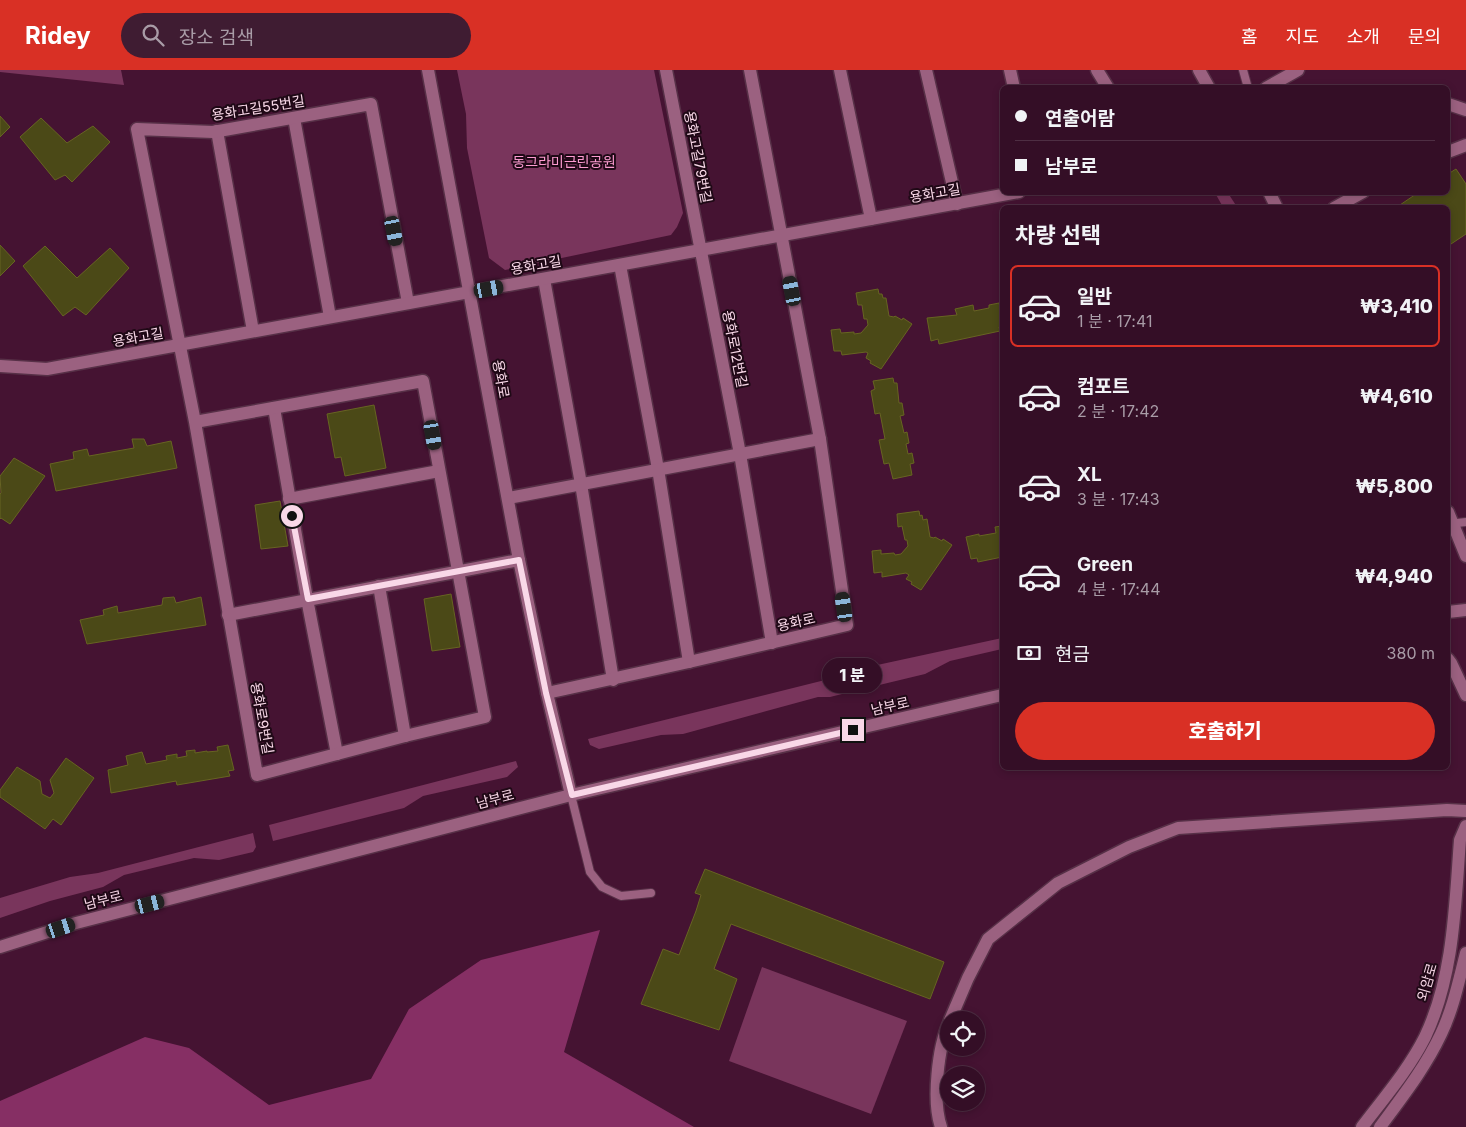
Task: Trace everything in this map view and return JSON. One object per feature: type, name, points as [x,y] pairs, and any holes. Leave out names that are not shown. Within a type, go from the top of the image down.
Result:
[{"type":"street","name":"용화로","points":[[428,70],[519,560],[546,693],[572,795]]},
{"type":"street","name":"용화고길79번길","points":[[666,70],[700,249]]},
{"type":"street","points":[[508,498],[820,439],[750,70]]},
{"type":"street","points":[[840,70],[871,219]]},
{"type":"street","points":[[926,70],[957,204]]},
{"type":"street","points":[[1010,70],[1013,85]]},
{"type":"street","points":[[1097,70],[1106,85]]},
{"type":"street","points":[[1199,70],[1207,85]]},
{"type":"street","points":[[1271,85],[1298,70]]},
{"type":"street","name":"용화고길55번길","points":[[179,345],[138,129],[217,131],[371,104],[408,303]]},
{"type":"street","points":[[1450,105],[1466,110]]},
{"type":"street","points":[[294,118],[330,317]]},
{"type":"street","points":[[217,131],[253,332]]},
{"type":"street","points":[[1450,151],[1466,145]]},
{"type":"street","name":"용화고길","points":[[0,366],[47,369],[1004,195]]},
{"type":"street","points":[[1339,205],[1358,195]]},
{"type":"street","name":"용화로12번길","points":[[700,249],[740,454],[772,643]]},
{"type":"street","points":[[620,264],[658,469],[689,662]]},
{"type":"street","points":[[544,279],[581,484],[613,680]]},
{"type":"street","name":"용화로9번길","points":[[179,345],[195,422],[257,775],[485,717],[423,381],[195,422]]},
{"type":"street","points":[[274,408],[289,499],[337,754]]},
{"type":"street","name":"용화로","points":[[546,693],[613,680],[847,625],[820,439]]},
{"type":"street","points":[[289,499],[439,471]]},
{"type":"street","points":[[1455,521],[1466,556]]},
{"type":"street","points":[[228,614],[519,560]]},
{"type":"street","points":[[379,586],[405,736]]},
{"type":"street","points":[[1450,612],[1466,610]]},
{"type":"street","points":[[1450,662],[1466,695]]},
{"type":"street","name":"남부로","points":[[0,947],[76,923],[572,795],[1000,695]]},
{"type":"street","points":[[953,1011],[988,939],[1058,883],[1129,847],[1178,828],[1447,810],[1466,811]]},
{"type":"street","name":"외암로","points":[[1362,1127],[1409,1064],[1421,1043],[1442,990],[1452,943],[1460,840],[1466,826]]},
{"type":"street","points":[[1380,1127],[1422,1069],[1442,1033],[1466,953]]},
{"type":"street","points":[[941,1056],[936,1098],[941,1127]]},
{"type":"lane","points":[[1244,70],[1247,85]]},
{"type":"lane","points":[[572,795],[590,872],[602,887],[621,896],[651,893]]},
{"type":"green space","points":[[0,70],[121,70],[124,85],[0,72]]},
{"type":"green space","name":"동그라미근린공원","points":[[457,70],[654,70],[683,213],[677,227],[671,235],[505,270],[489,258],[467,148],[466,114]]},
{"type":"green space","points":[[1216,195],[1229,195],[1236,205],[1222,205]]},
{"type":"green space","points":[[1000,638],[1000,649],[950,661],[925,674],[871,687],[868,667]]},
{"type":"green space","points":[[853,673],[858,690],[830,697],[818,697],[683,734],[661,735],[599,749],[590,745],[588,739]]},
{"type":"green space","points":[[516,761],[518,767],[507,777],[423,796],[404,808],[273,841],[269,825]]},
{"type":"green space","points":[[253,833],[256,847],[253,852],[219,860],[194,858],[124,875],[103,887],[50,901],[0,918],[0,898],[70,877],[98,873]]},
{"type":"green space","points":[[762,967],[907,1021],[871,1114],[729,1061]]},
{"type":"shaded area","points":[[600,930],[564,1052],[694,1127],[0,1127],[0,1101],[145,1037],[189,1048],[269,1105],[371,1079],[409,1009],[481,960]]},
{"type":"building","points":[[0,116],[10,127],[0,137]]},
{"type":"building","points":[[41,118],[67,143],[93,126],[110,142],[72,182],[65,175],[55,180],[20,137]]},
{"type":"building","points":[[1456,169],[1466,184],[1466,234],[1450,245],[1450,205],[1400,205],[1415,195],[1450,195],[1450,173]]},
{"type":"building","points":[[0,245],[15,261],[0,276]]},
{"type":"building","points":[[45,246],[77,278],[110,248],[129,268],[86,315],[75,307],[63,316],[23,266]]},
{"type":"building","points":[[878,289],[879,294],[886,298],[889,316],[895,316],[902,320],[903,318],[912,324],[881,369],[870,363],[871,361],[866,358],[868,353],[866,352],[842,355],[841,351],[834,351],[831,330],[840,329],[841,333],[861,333],[868,325],[867,319],[864,319],[862,305],[858,305],[856,293]]},
{"type":"building","points":[[999,303],[1000,331],[939,344],[938,339],[931,341],[927,318],[957,315],[955,309],[973,305],[974,311],[989,308],[989,305]]},
{"type":"building","points":[[893,378],[894,383],[897,383],[899,403],[902,403],[904,415],[900,416],[904,433],[907,432],[909,443],[906,444],[908,454],[912,453],[914,463],[910,464],[912,475],[893,479],[889,463],[884,464],[879,440],[885,439],[880,413],[875,414],[871,391],[875,389],[873,381]]},
{"type":"building","points":[[374,405],[386,468],[345,476],[341,457],[335,458],[327,414]]},
{"type":"building","points":[[132,439],[144,439],[147,446],[171,441],[177,468],[56,491],[50,464],[74,459],[73,452],[87,449],[89,456],[134,448]]},
{"type":"building","points":[[14,458],[45,476],[10,524],[0,519],[0,476]]},
{"type":"building","points":[[280,501],[288,546],[261,549],[255,505]]},
{"type":"building","points":[[919,511],[923,520],[927,519],[930,537],[935,537],[942,541],[943,539],[952,545],[921,590],[906,579],[909,575],[906,573],[882,577],[882,572],[874,573],[872,551],[881,550],[881,554],[901,554],[908,546],[902,526],[898,527],[897,514]]},
{"type":"building","points":[[1000,526],[1000,557],[978,562],[977,558],[971,559],[966,537],[996,533],[995,527]]},
{"type":"building","points":[[451,594],[460,647],[432,651],[424,599]]},
{"type":"building","points":[[174,597],[176,603],[201,597],[206,625],[87,644],[80,620],[104,615],[103,610],[117,606],[118,613],[162,605],[163,598]]},
{"type":"building","points":[[228,745],[234,770],[228,771],[230,776],[177,785],[176,781],[111,793],[108,770],[128,765],[126,756],[142,752],[146,764],[167,760],[166,756],[177,754],[177,758],[187,756],[186,751],[195,750],[195,753],[218,751],[217,747]]},
{"type":"building","points":[[66,758],[94,778],[61,825],[53,819],[45,829],[0,797],[0,790],[17,767],[40,781],[42,794],[50,798],[54,793],[50,780]]},
{"type":"building","points":[[705,869],[944,962],[930,999],[731,924],[714,969],[737,979],[719,1030],[641,1004],[663,949],[679,955],[701,895],[695,893]]},
{"type":"route","points":[[292,516],[308,599],[519,560],[546,693],[572,795],[853,730]]}]
